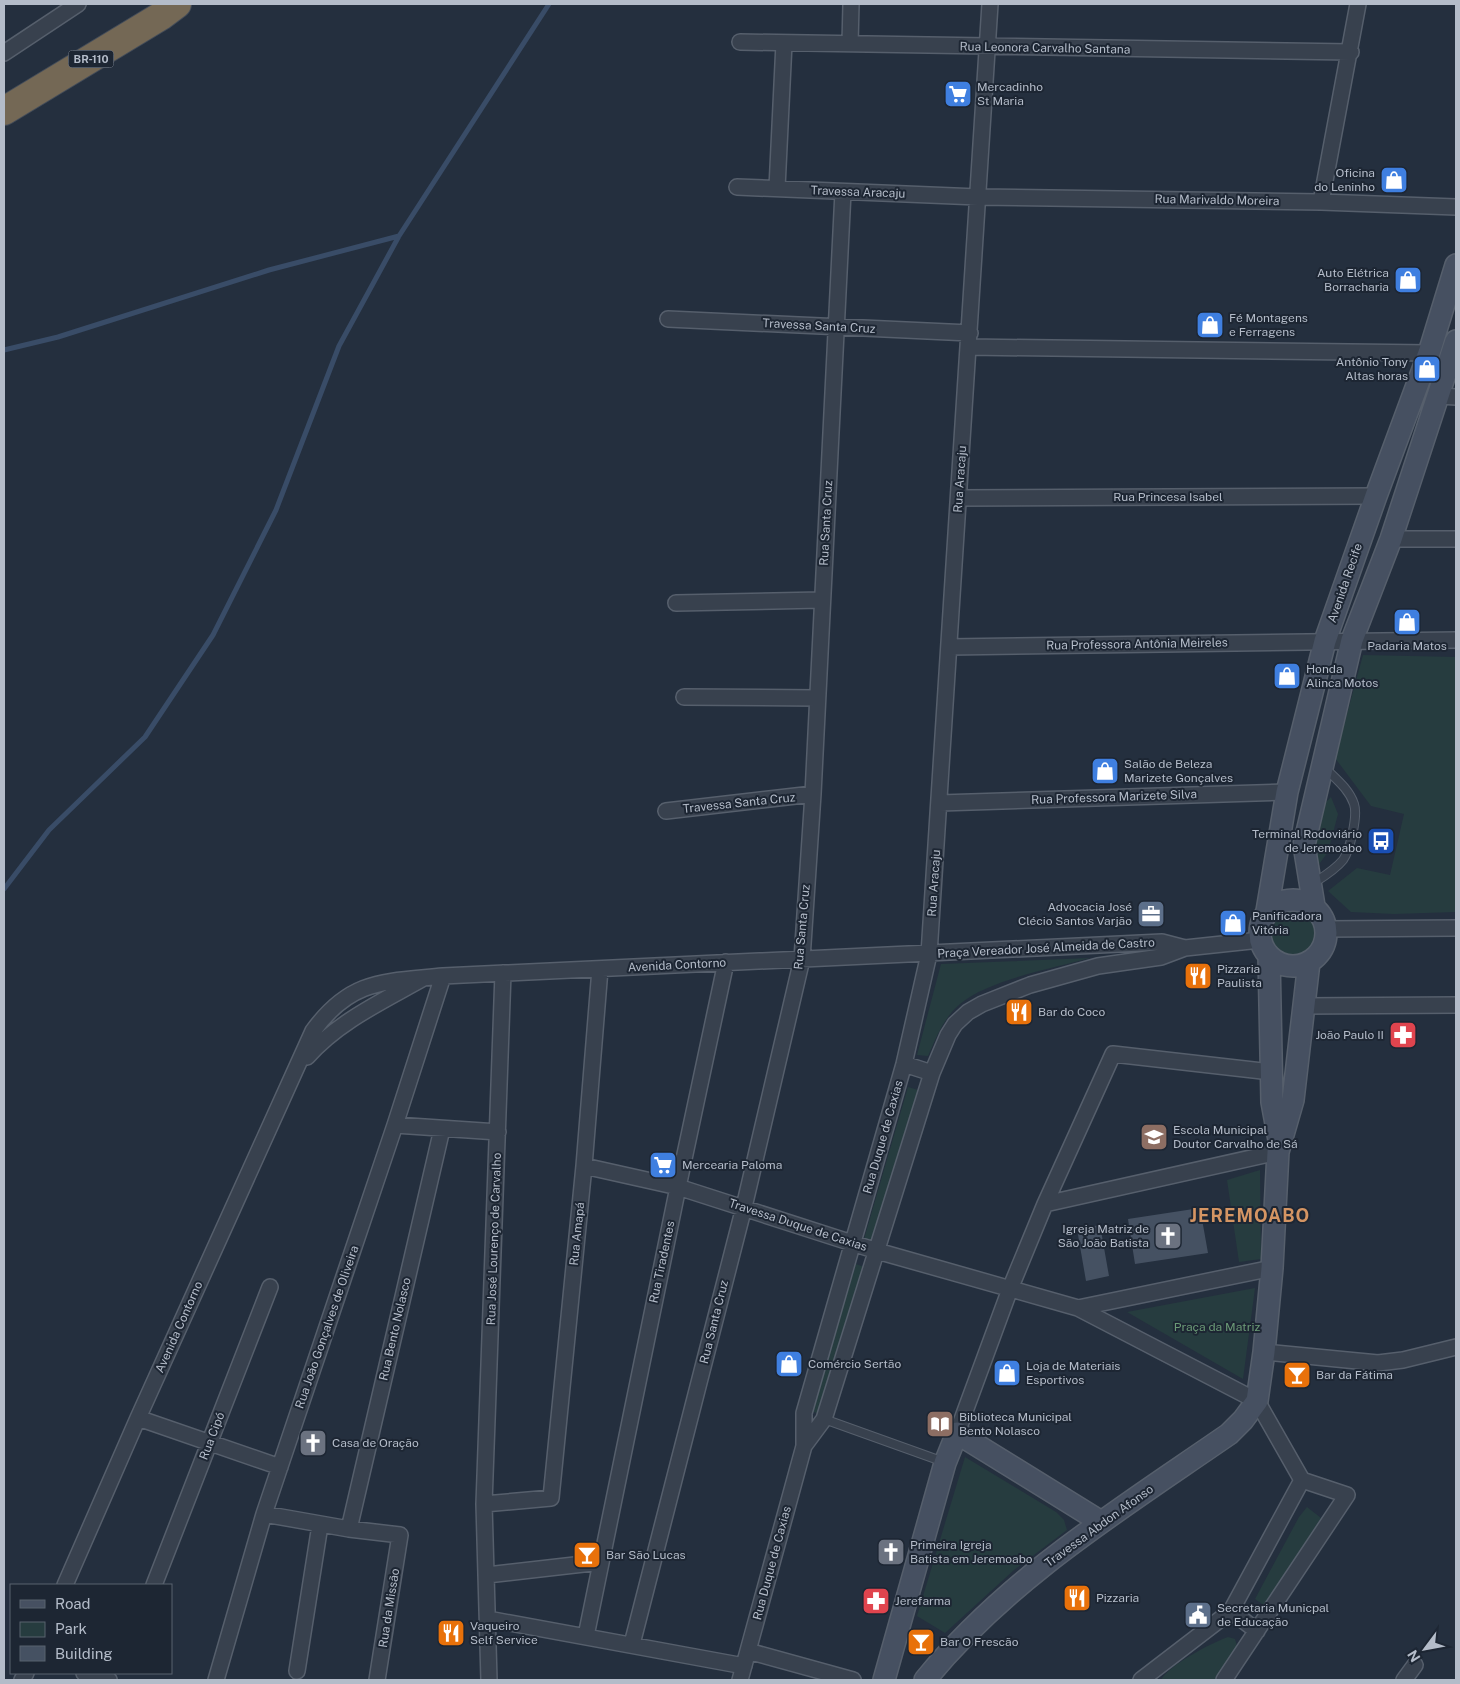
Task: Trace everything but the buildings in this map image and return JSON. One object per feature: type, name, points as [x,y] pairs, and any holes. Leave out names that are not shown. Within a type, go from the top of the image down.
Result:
[{"type":"highway","name":"BR-110","points":[[4,112],[161,16],[177,4]]},
{"type":"street","points":[[4,53],[78,4]]},
{"type":"street","points":[[850,44],[851,4]]},
{"type":"street","name":"Rua Aracaju","points":[[929,954],[990,4]]},
{"type":"street","points":[[1321,202],[1358,4]]},
{"type":"street","name":"Rua Leonora Carvalho Santana","points":[[740,42],[1350,52]]},
{"type":"street","points":[[777,188],[784,43]]},
{"type":"street","name":"Travessa Aracaju","points":[[737,187],[978,197]]},
{"type":"street","name":"Rua Santa Cruz","points":[[632,1644],[744,1206],[802,960],[843,192]]},
{"type":"street","name":"Rua Marivaldo Moreira","points":[[978,197],[1321,202],[1456,207]]},
{"type":"street","name":"Avenida Recife","points":[[1267,911],[1287,792],[1325,641],[1429,352],[1456,265]]},
{"type":"street","name":"Travessa Santa Cruz","points":[[668,319],[837,328],[969,340],[1429,352]]},
{"type":"street","name":"Avenida Recife","points":[[1314,906],[1304,845],[1352,640],[1448,397],[1456,341]]},
{"type":"street","name":"Rua Princesa Isabel","points":[[959,498],[1376,496]]},
{"type":"street","points":[[1391,539],[1456,539]]},
{"type":"street","points":[[676,603],[821,600]]},
{"type":"street","name":"Rua Professora Antônia Meireles","points":[[949,647],[1456,640]]},
{"type":"street","points":[[684,696],[817,698]]},
{"type":"street","name":"Rua Professora Marizete Silva","points":[[940,803],[1287,792]]},
{"type":"street","name":"Travessa Santa Cruz","points":[[666,811],[812,794]]},
{"type":"street","points":[[1257,1400],[1264,1352],[1272,1268],[1279,1148],[1272,1102],[1265,948],[1262,921],[1267,911],[1276,903],[1294,899],[1314,906],[1324,918],[1327,929],[1325,945],[1319,955],[1310,962],[1290,966],[1278,963],[1265,948]]},
{"type":"street","points":[[1327,929],[1456,928]]},
{"type":"street","name":"Praça Vereador José Almeida de Castro","points":[[904,1064],[929,954],[1162,942],[1185,948],[1265,948]]},
{"type":"street","name":"Praça Vereador José Almeida de Castro","points":[[932,1073],[948,1035],[955,1024],[968,1012],[982,1004],[1030,985],[1062,975],[1098,966],[1161,957],[1185,948]]},
{"type":"street","name":"Avenida Contorno","points":[[65,1584],[138,1418],[313,1031],[325,1015],[342,999],[369,986],[392,979],[929,954]]},
{"type":"street","name":"Rua Tiradentes","points":[[586,1636],[726,962]]},
{"type":"street","points":[[1279,1148],[1293,1100],[1310,962]]},
{"type":"street","name":"Rua Amapá","points":[[484,1504],[551,1498],[584,1166],[600,969]]},
{"type":"street","name":"Rua José Lourenço de Carvalho","points":[[489,1680],[484,1504],[503,973]]},
{"type":"street","name":"Rua João Gonçalves de Oliveira","points":[[216,1680],[264,1514],[396,1125],[443,976]]},
{"type":"street","name":"Avenida Contorno","points":[[295,1070],[321,1040],[357,1016],[426,978]]},
{"type":"street","points":[[1304,1006],[1456,1005]]},
{"type":"street","points":[[884,1680],[946,1463],[957,1433],[1010,1290],[1045,1204],[1114,1054],[1271,1072]]},
{"type":"street","name":"Rua Duque de Caxias","points":[[744,1666],[804,1446],[804,1413],[904,1064],[932,1073],[824,1419],[804,1446]]},
{"type":"street","points":[[396,1125],[498,1132]]},
{"type":"street","name":"Rua Bento Nolasco","points":[[349,1529],[442,1129]]},
{"type":"street","points":[[1045,1204],[1279,1148]]},
{"type":"street","name":"Travessa Duque de Caxias","points":[[584,1166],[678,1187],[744,1206],[877,1251],[1010,1290]]},
{"type":"street","points":[[1078,1308],[1272,1268]]},
{"type":"street","name":"Rua Cipó","points":[[154,1584],[270,1287]]},
{"type":"street","points":[[1010,1290],[1078,1308],[1257,1400],[1302,1480],[1347,1495],[1224,1680]]},
{"type":"street","points":[[1264,1352],[1378,1364],[1456,1347]]},
{"type":"street","name":"Travessa Abdon Afonso","points":[[925,1680],[953,1646],[1011,1591],[1101,1522],[1229,1434],[1243,1420],[1257,1400]]},
{"type":"street","points":[[138,1418],[280,1467]]},
{"type":"street","points":[[957,1433],[1101,1522]]},
{"type":"street","points":[[1141,1680],[1231,1611],[1302,1480]]},
{"type":"street","points":[[264,1514],[349,1529]]},
{"type":"street","points":[[297,1671],[320,1525]]},
{"type":"street","name":"Rua da Missão","points":[[349,1529],[400,1535],[377,1680]]},
{"type":"street","points":[[487,1574],[601,1562]]},
{"type":"street","points":[[1231,1611],[1257,1631]]},
{"type":"street","points":[[488,1619],[744,1666],[853,1680]]},
{"type":"street","points":[[1404,1680],[1414,1665]]},
{"type":"street","points":[[88,1674],[110,1680]]},
{"type":"lane","points":[[1311,885],[1328,874],[1344,859],[1355,822],[1354,805],[1346,788],[1322,765]]},
{"type":"lane","points":[[824,1419],[946,1463]]},
{"type":"green space","points":[[1363,655],[1456,657],[1456,912],[1394,914],[1351,912],[1328,891],[1357,868],[1390,875],[1404,814],[1371,806],[1335,758]]},
{"type":"green space","points":[[1331,797],[1338,814],[1328,852],[1317,867],[1313,846],[1325,803]]},
{"type":"green space","points":[[1294,909],[1307,913],[1313,919],[1317,932],[1313,945],[1307,951],[1294,955],[1281,951],[1275,945],[1271,932],[1275,919],[1281,913]]},
{"type":"green space","points":[[1090,958],[1022,976],[987,988],[972,996],[949,1015],[928,1056],[917,1055],[941,964]]},
{"type":"green space","points":[[908,1087],[918,1090],[873,1241],[864,1239]]},
{"type":"green space","points":[[1260,1170],[1261,1259],[1239,1262],[1227,1180]]},
{"type":"green space","points":[[856,1264],[864,1267],[820,1414],[811,1411]]},
{"type":"green space","name":"Praça da Matriz","points":[[1255,1288],[1243,1379],[1127,1312]]},
{"type":"green space","points":[[965,1457],[1056,1512],[1064,1520],[1067,1530],[1014,1570],[945,1633],[917,1616]]},
{"type":"green space","points":[[1307,1507],[1321,1518],[1265,1606],[1255,1599],[1299,1517]]},
{"type":"green space","points":[[1228,1637],[1235,1639],[1238,1650],[1217,1680],[1161,1680],[1165,1674],[1181,1661],[1201,1649]]},
{"type":"waterway","points":[[4,889],[49,830],[145,737],[213,635],[276,510],[339,346],[399,236],[549,4]]},
{"type":"waterway","points":[[4,350],[58,337],[269,270],[399,236]]},
{"type":"place","name":"Mercadinho St Maria","points":[[958,94]]},
{"type":"place","name":"Oficina do Leninho","points":[[1394,180]]},
{"type":"place","name":"Auto Elétrica Borracharia","points":[[1408,280]]},
{"type":"place","name":"Fé Montagens e Ferragens","points":[[1210,325]]},
{"type":"place","name":"Antônio Tony Altas horas","points":[[1427,369]]},
{"type":"place","name":"Padaria Matos","points":[[1407,622]]},
{"type":"place","name":"Honda Alinca Motos","points":[[1287,676]]},
{"type":"place","name":"Salão de Beleza Marizete Gonçalves","points":[[1105,771]]},
{"type":"place","name":"Terminal Rodoviário de Jeremoabo","points":[[1381,841]]},
{"type":"place","name":"Advocacia José Clécio Santos Varjão","points":[[1151,914]]},
{"type":"place","name":"Panificadora Vitória","points":[[1233,923]]},
{"type":"place","name":"Pizzaria Paulista","points":[[1198,976]]},
{"type":"place","name":"Bar do Coco","points":[[1019,1012]]},
{"type":"place","name":"João Paulo II","points":[[1403,1035]]},
{"type":"place","name":"Escola Municipal Doutor Carvalho de Sá","points":[[1154,1137]]},
{"type":"place","name":"Mercearia Paloma","points":[[663,1165]]},
{"type":"place","name":"Igreja Matriz de São João Batista","points":[[1168,1236]]},
{"type":"place","name":"Comércio Sertão","points":[[789,1364]]},
{"type":"place","name":"Loja de Materiais Esportivos","points":[[1007,1373]]},
{"type":"place","name":"Bar da Fátima","points":[[1297,1375]]},
{"type":"place","name":"Biblioteca Municipal Bento Nolasco","points":[[940,1424]]},
{"type":"place","name":"Casa de Oração","points":[[313,1443]]},
{"type":"place","name":"Primeira Igreja Batista em Jeremoabo","points":[[891,1552]]},
{"type":"place","name":"Bar São Lucas","points":[[587,1555]]},
{"type":"place","name":"Pizzaria","points":[[1077,1598]]},
{"type":"place","name":"Jerefarma","points":[[876,1601]]},
{"type":"place","name":"Secretaria Municpal de Educação","points":[[1198,1615]]},
{"type":"place","name":"Vaqueiro Self Service","points":[[451,1633]]},
{"type":"place","name":"Bar O Frescão","points":[[921,1642]]},
{"type":"district","name":"JEREMOABO","points":[[1250,1215]]}]
